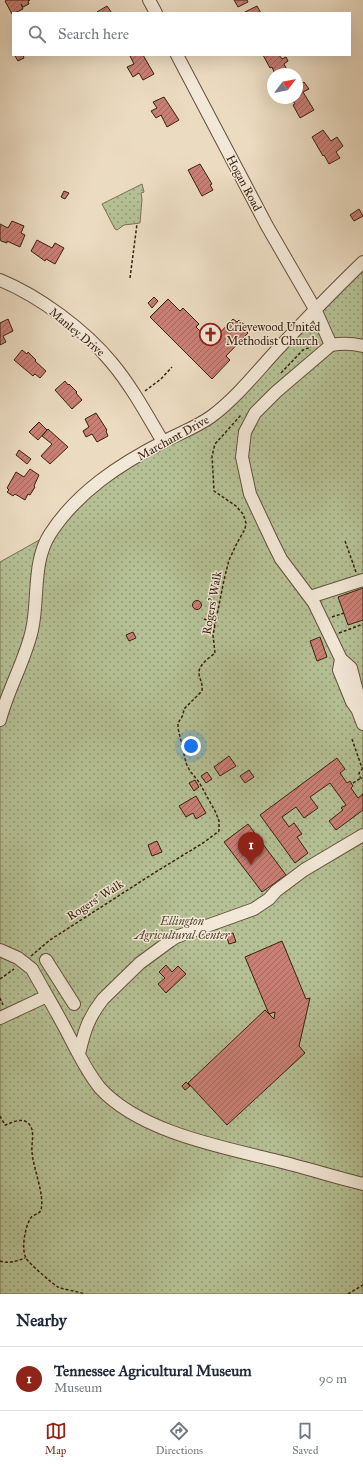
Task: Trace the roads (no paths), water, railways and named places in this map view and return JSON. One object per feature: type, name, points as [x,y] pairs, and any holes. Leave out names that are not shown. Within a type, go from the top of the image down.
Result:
[{"type":"street","points":[[149,0],[155,12]]},
{"type":"street","name":"Hogan Road","points":[[178,56],[267,226],[315,310],[329,341]]},
{"type":"street","name":"Marchant Drive","points":[[0,720],[28,646],[35,610],[40,560],[46,541],[69,510],[92,486],[107,475],[163,442],[203,422],[217,412],[363,262]]},
{"type":"street","name":"Manley Drive","points":[[0,280],[40,301],[84,334],[112,363],[136,396],[163,442]]},
{"type":"street","points":[[363,346],[352,343],[329,341],[255,413],[243,440],[242,457],[250,494],[281,558],[310,597],[341,659],[351,668],[359,700],[358,711],[363,724]]},
{"type":"street","points":[[310,597],[361,581]]},
{"type":"street","points":[[79,1054],[86,1025],[98,1006],[103,999],[140,963],[176,937],[254,909],[269,899],[276,891],[304,870],[363,835]]},
{"type":"street","points":[[0,950],[12,954],[32,969],[79,1054],[100,1087],[115,1102],[154,1124],[177,1133],[212,1144],[363,1184]]},
{"type":"street","points":[[46,960],[74,1004]]},
{"type":"street","points":[[0,1018],[47,996]]},
{"type":"place","name":"Crievewood United Methodist Church","points":[[211,334]]},
{"type":"place","name":"Tennessee Agricultural Museum","points":[[251,865]]},
{"type":"park label","name":"Ellington Agricultural Center","points":[[182,928]]}]
